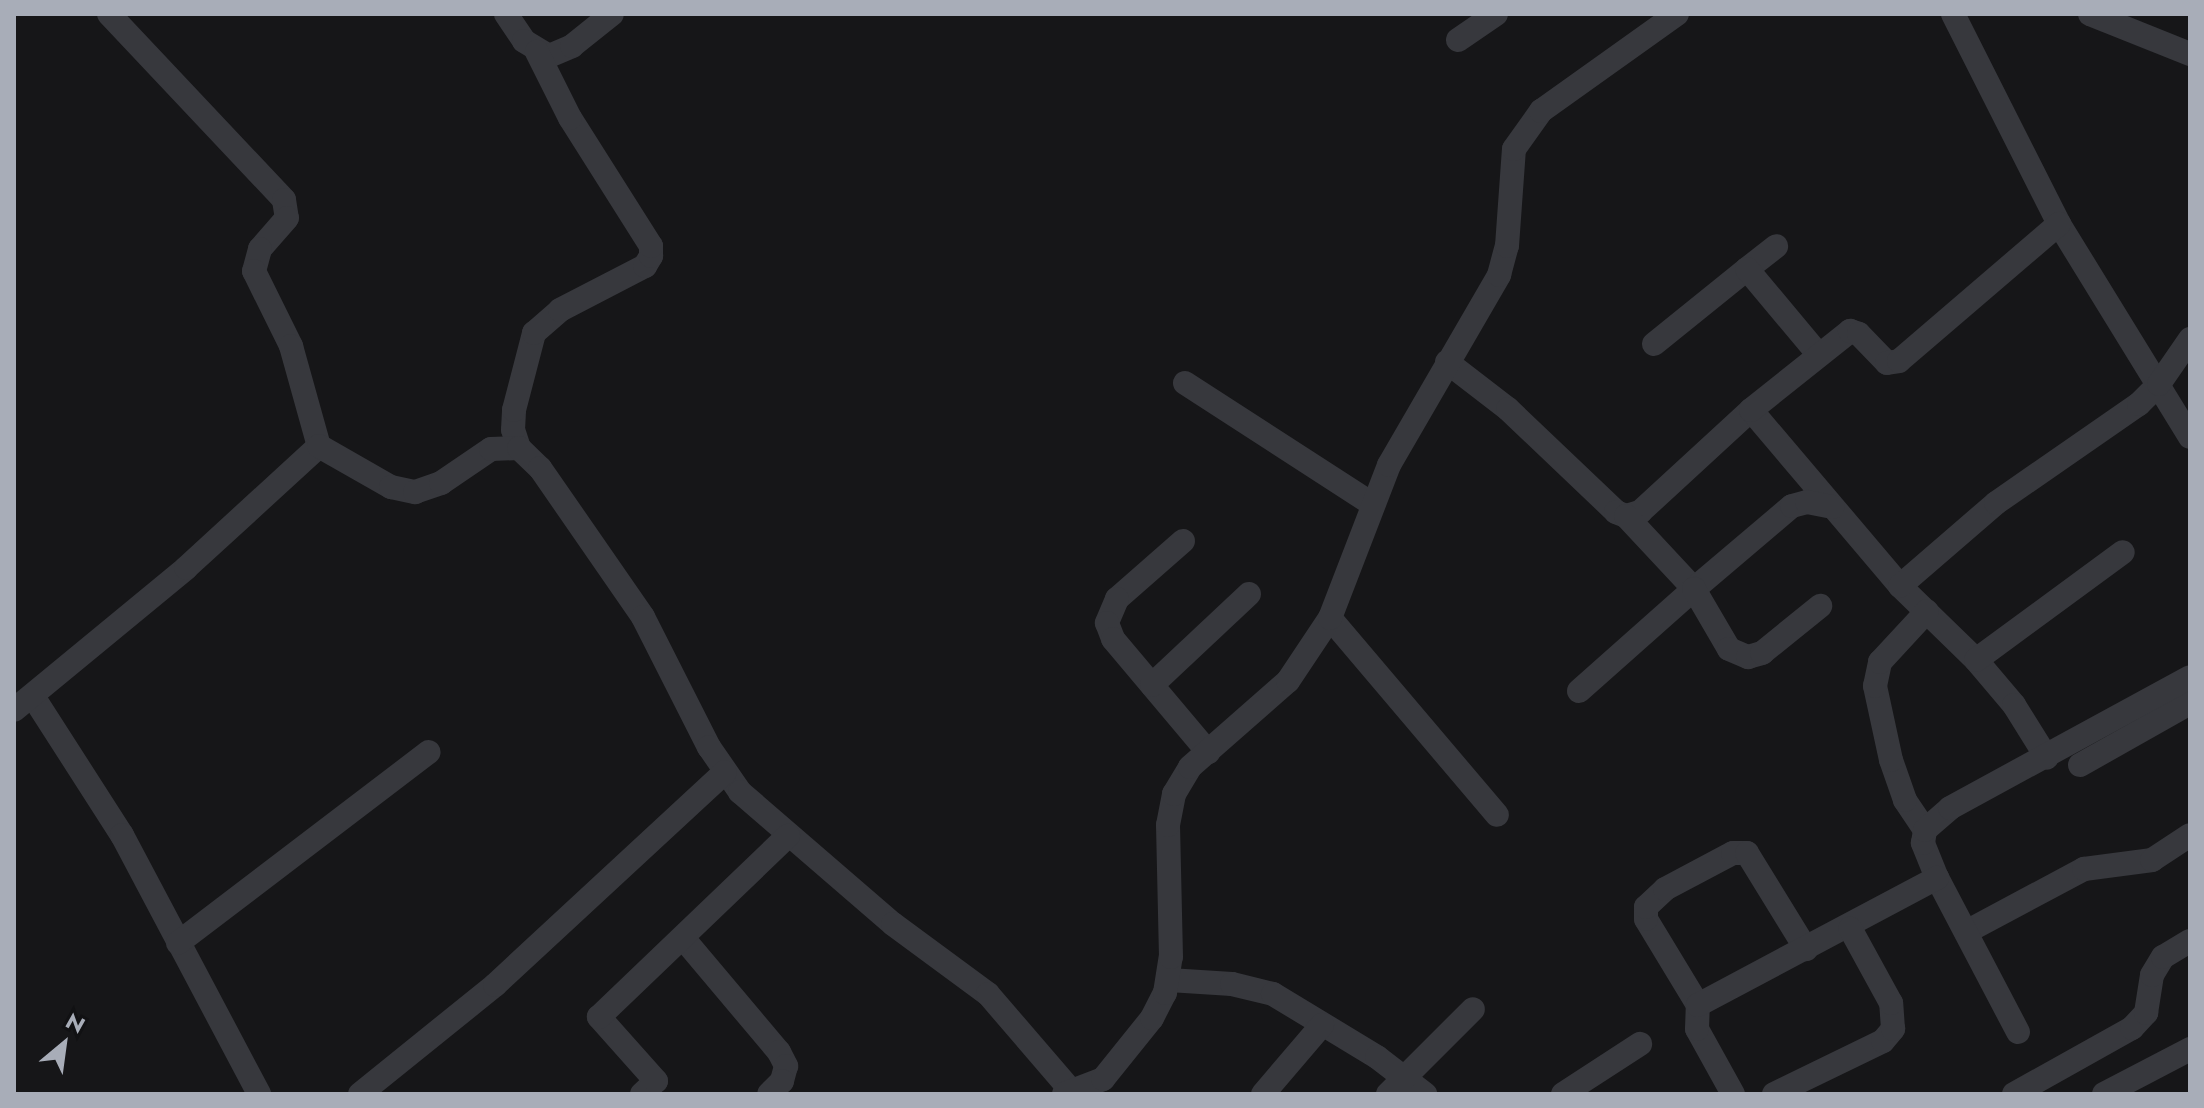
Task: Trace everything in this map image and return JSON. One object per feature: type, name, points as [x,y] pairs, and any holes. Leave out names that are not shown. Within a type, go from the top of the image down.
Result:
[{"type":"street","points":[[109,14],[284,200],[287,218],[260,249],[254,271],[291,346],[319,446]]},
{"type":"street","points":[[506,14],[537,52],[570,118],[651,246],[651,256],[645,266],[560,310],[534,333],[514,410],[519,448],[540,468],[643,617],[725,772],[788,836],[902,932],[988,994],[1070,1092],[1089,1088],[1118,1064],[1152,1018],[1169,980],[1168,825],[1174,794],[1190,767],[1288,681],[1330,618],[1372,504],[1447,362],[1499,275],[1507,246],[1510,170],[1526,128],[1541,111],[1664,17]]},
{"type":"street","points":[[537,52],[562,53],[612,14]]},
{"type":"street","points":[[1458,40],[1496,14]]},
{"type":"street","points":[[1953,14],[2059,224],[2190,437]]},
{"type":"street","points":[[2090,14],[2190,54]]},
{"type":"street","points":[[1626,516],[1640,512],[1751,410],[1850,331],[1859,334],[1887,363],[1899,361],[2059,224]]},
{"type":"street","points":[[1654,344],[1776,246]]},
{"type":"street","points":[[1747,269],[1818,354]]},
{"type":"street","points":[[1900,586],[1996,503],[2159,384],[2190,339]]},
{"type":"street","points":[[1447,362],[1508,409],[1616,512],[1626,516],[1694,589],[1729,649],[1748,657],[1762,653],[1820,606]]},
{"type":"street","points":[[1185,383],[1372,504]]},
{"type":"street","points":[[1751,410],[1900,586],[1976,660],[2014,705],[2047,758]]},
{"type":"street","points":[[319,446],[331,449],[391,487],[415,492],[441,483],[491,449],[519,448]]},
{"type":"street","points":[[259,1094],[116,825],[24,704],[119,620],[220,539],[319,446]]},
{"type":"street","points":[[1579,691],[1792,506],[1807,502],[1833,507]]},
{"type":"street","points":[[1183,541],[1109,611],[1113,639],[1208,752]]},
{"type":"street","points":[[1976,660],[2123,552]]},
{"type":"street","points":[[1152,685],[1249,594]]},
{"type":"street","points":[[1925,830],[1905,800],[1891,760],[1875,686],[1880,662],[1927,611]]},
{"type":"street","points":[[1330,618],[1497,815]]},
{"type":"street","points":[[2018,1032],[1937,878],[1923,843],[1925,830],[1950,808],[2047,758],[2190,677]]},
{"type":"street","points":[[2080,765],[2190,703]]},
{"type":"street","points":[[178,943],[429,752]]},
{"type":"street","points":[[360,1094],[495,985],[725,772]]},
{"type":"street","points":[[1966,932],[2084,869],[2152,860],[2190,835]]},
{"type":"street","points":[[642,1094],[656,1081],[599,1017],[788,836]]},
{"type":"street","points":[[1733,1094],[1697,1029],[1698,1005],[1646,919],[1653,897],[1733,853],[1747,853],[1806,949]]},
{"type":"street","points":[[1698,1005],[1850,928],[1937,878]]},
{"type":"street","points":[[1774,1094],[1883,1041],[1893,1029],[1891,1003],[1850,928]]},
{"type":"street","points":[[683,938],[779,1052],[786,1066],[782,1081],[769,1094]]},
{"type":"street","points":[[2014,1094],[2051,1085],[2132,1028],[2146,1013],[2157,966],[2190,941]]},
{"type":"street","points":[[1169,980],[1232,984],[1273,994],[1322,1025],[1396,1085],[1425,1094]]},
{"type":"street","points":[[1396,1085],[1473,1009]]},
{"type":"street","points":[[1263,1094],[1322,1025]]},
{"type":"street","points":[[1563,1094],[1640,1044]]},
{"type":"street","points":[[2104,1094],[2190,1049]]}]
